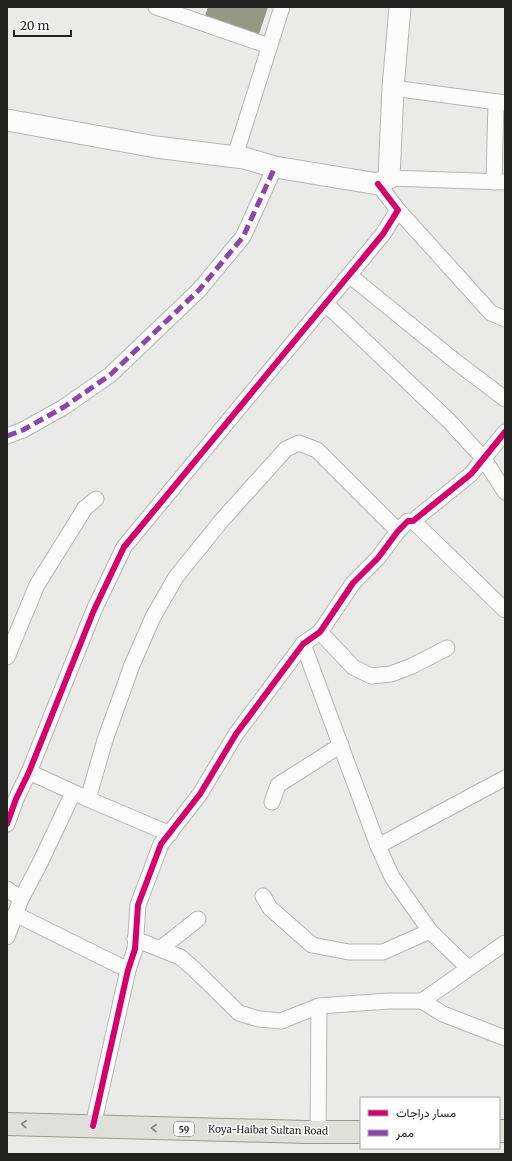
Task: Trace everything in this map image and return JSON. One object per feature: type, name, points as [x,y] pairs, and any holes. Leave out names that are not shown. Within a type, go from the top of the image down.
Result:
[{"type":"main road","name":"Koya-Haibat Sultan Road","points":[[7,1124],[360,1132]]},
{"type":"street","points":[[156,7],[269,46]]},
{"type":"street","points":[[234,156],[282,7]]},
{"type":"street","points":[[400,7],[394,88],[383,181],[398,210],[490,313],[505,319]]},
{"type":"street","points":[[7,120],[156,147],[234,156],[275,166],[383,181],[500,182],[501,102],[394,88]]},
{"type":"street","points":[[7,436],[23,430],[64,407],[110,375],[199,290],[244,237],[275,166]]},
{"type":"street","points":[[7,824],[12,797],[29,772],[94,610],[124,547],[383,234],[398,210]]},
{"type":"street","points":[[349,275],[455,361],[505,399]]},
{"type":"street","points":[[326,304],[449,421],[484,459],[505,492]]},
{"type":"street","points":[[93,1126],[128,970],[135,949],[138,905],[161,844],[200,794],[236,734],[303,644],[320,632],[353,583],[378,558],[398,531],[408,521],[413,521],[471,474],[505,432]]},
{"type":"street","points":[[88,799],[105,740],[132,665],[153,617],[176,577],[222,520],[286,449],[299,443],[317,450],[398,531]]},
{"type":"street","points":[[7,657],[37,585],[85,508],[96,499]]},
{"type":"street","points":[[413,521],[505,610]]},
{"type":"street","points":[[320,632],[353,667],[371,676],[391,674],[412,666],[447,648]]},
{"type":"street","points":[[303,644],[378,846],[392,877],[430,931],[468,968]]},
{"type":"street","points":[[272,802],[278,785],[341,745]]},
{"type":"street","points":[[29,772],[73,793],[170,834]]},
{"type":"street","points":[[378,846],[505,778]]},
{"type":"street","points":[[7,937],[14,914],[40,865],[73,793]]},
{"type":"street","points":[[7,889],[21,899]]},
{"type":"street","points":[[263,896],[270,908],[312,945],[349,952],[383,952],[430,931]]},
{"type":"street","points":[[14,914],[128,970]]},
{"type":"street","points":[[160,949],[198,919]]},
{"type":"street","points":[[135,939],[180,957],[239,1013],[259,1019],[281,1021],[320,1006],[388,1001],[422,1001],[443,1014],[505,1038]]},
{"type":"street","points":[[422,1001],[505,943]]},
{"type":"street","points":[[318,1132],[320,1006]]},
{"type":"building","points":[[208,7],[268,7],[258,37],[204,19]]},
{"type":"marked path","points":[[7,436],[23,430],[64,407],[110,375],[199,290],[243,237],[275,167]]},
{"type":"cycle path","points":[[7,824],[94,610],[124,547],[383,234],[398,210],[378,184]]},
{"type":"cycle path","points":[[93,1126],[128,970],[135,949],[138,905],[161,844],[200,794],[236,734],[303,644],[320,632],[353,583],[378,558],[398,531],[408,521],[413,521],[471,474],[505,432]]}]
